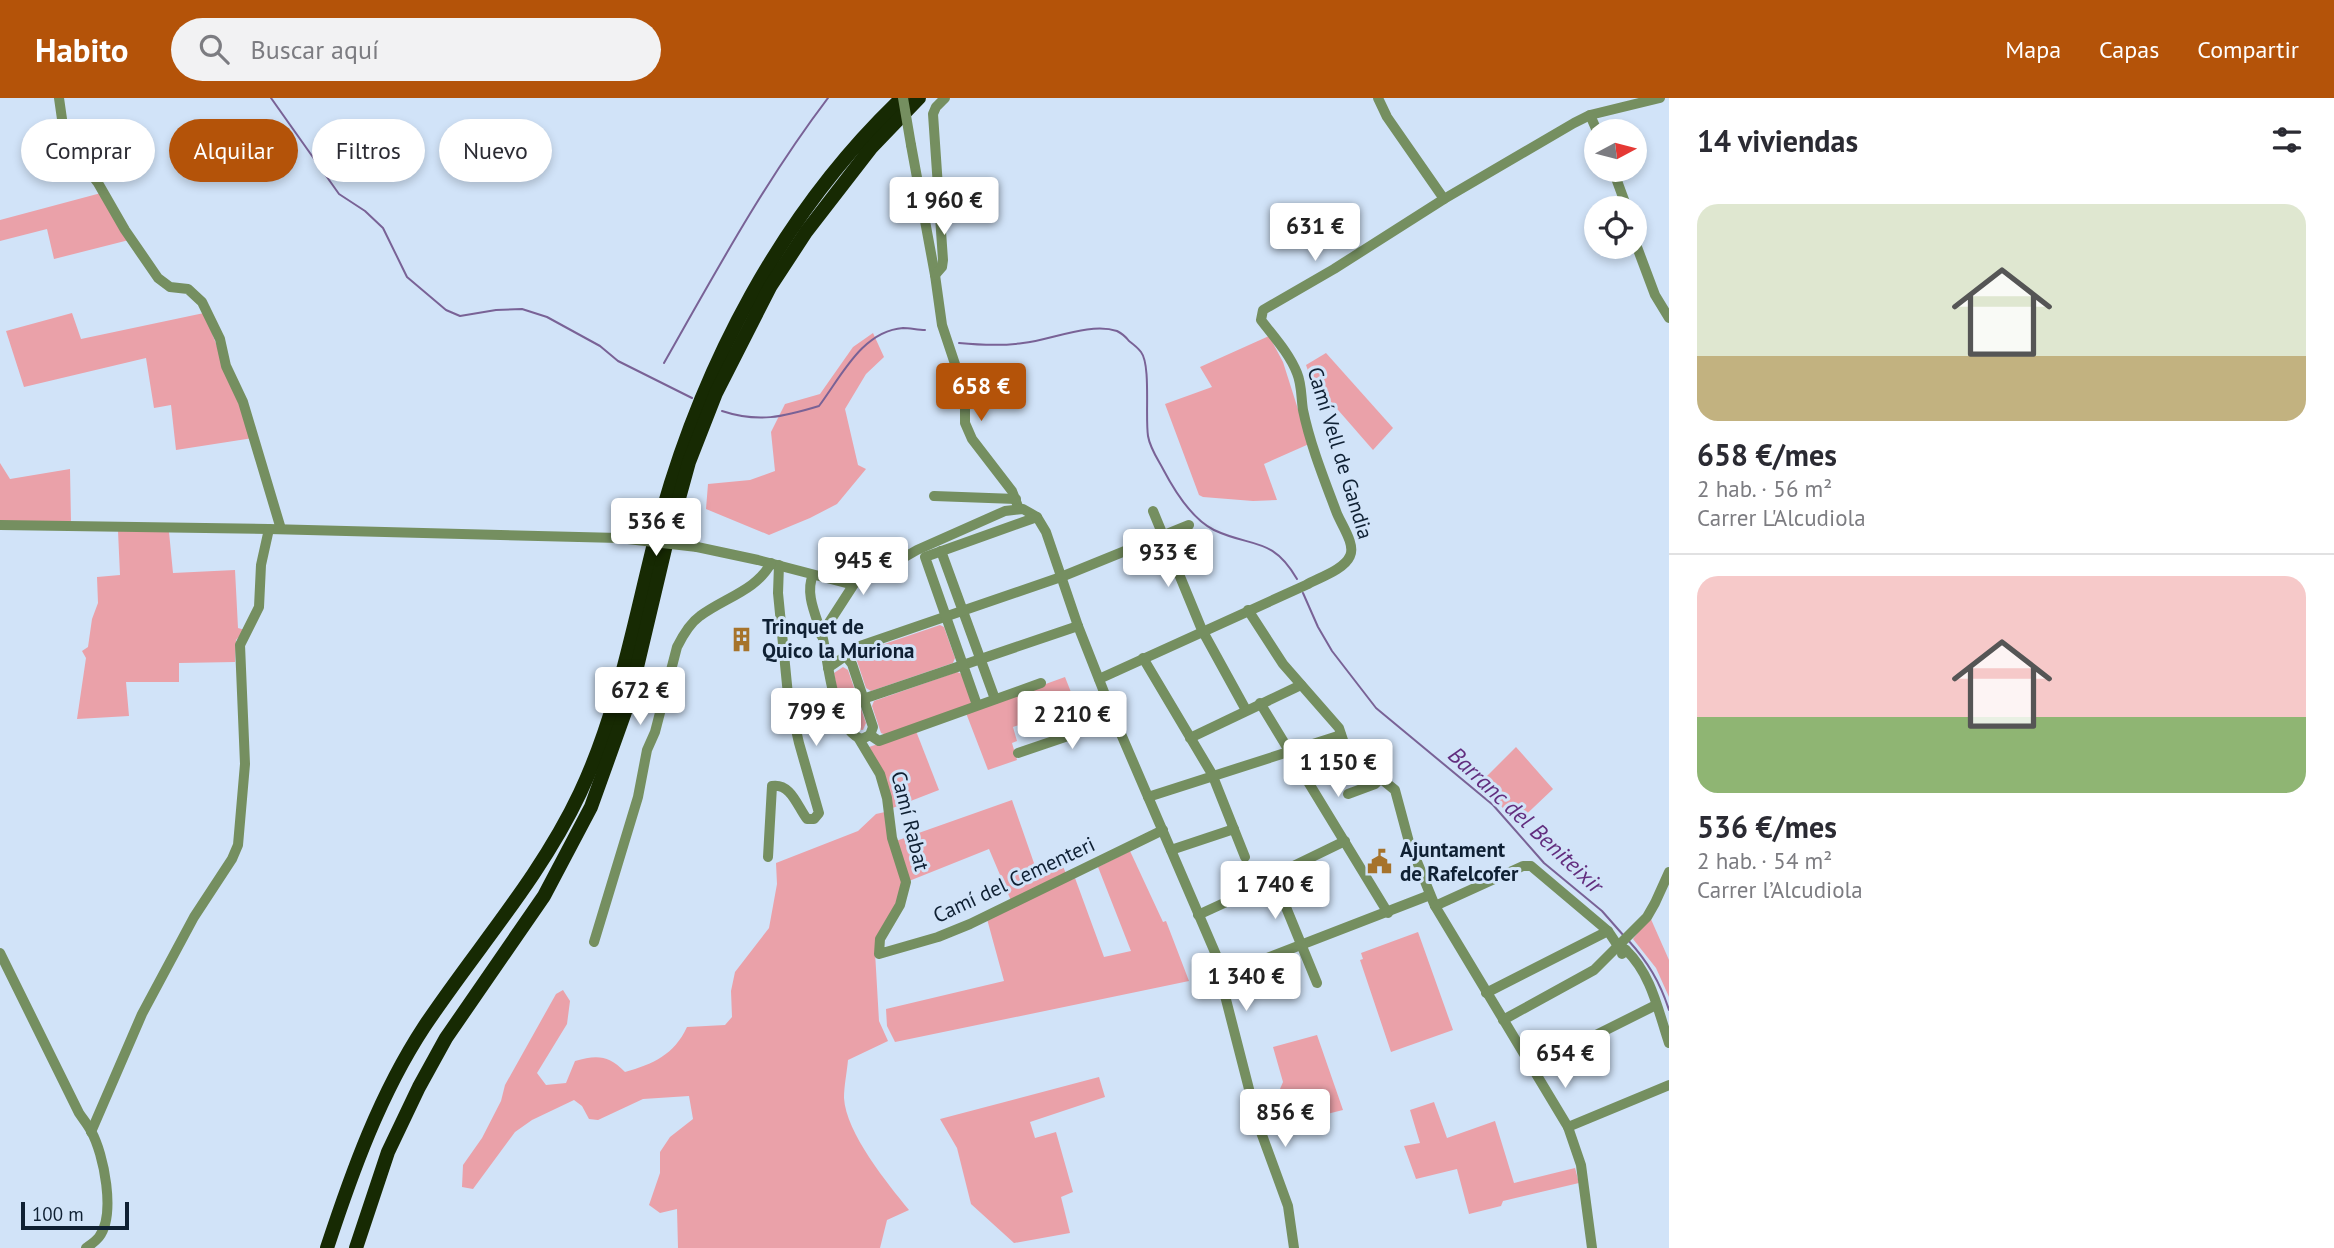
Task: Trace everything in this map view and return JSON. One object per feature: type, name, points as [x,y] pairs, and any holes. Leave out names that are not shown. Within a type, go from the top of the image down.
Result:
[{"type":"highway","points":[[327,1248],[366,1140],[397,1074],[422,1030],[531,879],[568,817],[585,781],[612,713],[673,473],[704,389],[754,290],[794,227],[863,137],[903,98]]},
{"type":"highway","points":[[356,1248],[388,1152],[419,1087],[446,1038],[544,896],[591,807],[629,701],[664,550],[689,462],[716,393],[770,287],[806,232],[871,148],[919,98]]},
{"type":"street","points":[[59,98],[63,127],[69,145],[99,183],[125,230],[158,278],[170,287],[188,289],[202,302],[220,339],[226,366],[243,402],[281,529]]},
{"type":"street","points":[[903,98],[944,337],[965,394],[965,423],[968,432],[1018,504],[1037,517],[1046,532],[1078,626],[1115,720],[1223,971],[1222,984],[1258,1124],[1286,1196],[1294,1248]]},
{"type":"street","points":[[935,275],[942,267],[943,260],[933,114],[945,98]]},
{"type":"street","points":[[1377,98],[1387,117],[1444,199]]},
{"type":"street","name":"Camí Vell de Gandia","points":[[1248,610],[1306,585],[1344,563],[1352,550],[1336,513],[1309,434],[1298,376],[1289,356],[1261,320],[1263,310],[1334,270],[1444,199],[1590,115],[1660,98]]},
{"type":"street","points":[[1590,115],[1592,119]]},
{"type":"street","points":[[1642,259],[1655,295],[1669,318]]},
{"type":"street","points":[[934,496],[1018,504]]},
{"type":"street","points":[[0,525],[619,538],[697,547],[854,584],[917,550],[1018,504]]},
{"type":"street","points":[[1153,512],[1202,631],[1246,710]]},
{"type":"street","points":[[977,705],[925,557],[1037,517]]},
{"type":"street","points":[[828,668],[860,646],[1061,578],[1189,525]]},
{"type":"street","points":[[91,1132],[142,1014],[194,917],[232,859],[238,845],[245,764],[240,645],[259,607],[261,565],[269,529]]},
{"type":"street","points":[[941,551],[995,699]]},
{"type":"street","points":[[768,857],[772,786],[785,788],[807,819],[814,819],[819,813],[788,695],[775,564]]},
{"type":"street","points":[[594,942],[638,797],[647,750],[677,647],[684,634],[701,615],[753,584],[775,564]]},
{"type":"street","name":"Camí Rabat","points":[[813,575],[810,594],[835,702],[849,730],[859,739],[880,774],[886,794],[892,838],[906,882],[900,905],[880,939],[879,954]]},
{"type":"street","points":[[821,635],[854,584]]},
{"type":"street","points":[[1099,679],[1248,610],[1279,659],[1339,728],[1352,755],[1391,786],[1397,795],[1409,842],[1435,906],[1568,1127],[1581,1165],[1592,1248]]},
{"type":"street","points":[[863,699],[1078,626]]},
{"type":"street","points":[[845,655],[852,664],[873,727],[870,735],[859,739]]},
{"type":"street","points":[[1143,658],[1213,776],[1245,857]]},
{"type":"street","points":[[870,735],[879,741],[1041,682]]},
{"type":"street","points":[[1190,738],[1301,685]]},
{"type":"street","points":[[1259,703],[1388,912]]},
{"type":"street","points":[[1018,753],[1115,720]]},
{"type":"street","points":[[1148,797],[1341,735]]},
{"type":"street","points":[[1348,794],[1375,784],[1380,779]]},
{"type":"street","points":[[1171,850],[1234,829]]},
{"type":"street","name":"Camí del Cementeri","points":[[879,954],[938,937],[1014,904],[1163,830]]},
{"type":"street","points":[[1198,915],[1277,879],[1345,841]]},
{"type":"street","points":[[1435,906],[1523,866],[1531,866],[1626,943],[1648,980],[1669,1043]]},
{"type":"street","points":[[1503,1020],[1586,976],[1626,943],[1656,903],[1669,872]]},
{"type":"street","points":[[1277,879],[1317,983]]},
{"type":"street","points":[[1223,971],[1231,972],[1430,895]]},
{"type":"street","points":[[1486,993],[1608,931]]},
{"type":"street","points":[[0,953],[91,1132],[99,1153],[105,1180],[106,1214],[100,1236],[86,1248]]},
{"type":"street","points":[[1532,1067],[1657,1004]]},
{"type":"street","points":[[1568,1127],[1669,1085]]},
{"type":"shaded area","points":[[101,193],[129,240],[54,259],[47,229],[0,241],[0,220]]},
{"type":"shaded area","points":[[72,313],[81,339],[204,313],[253,438],[176,450],[171,405],[154,408],[146,358],[24,387],[6,331]]},
{"type":"shaded area","points":[[873,333],[884,357],[866,374],[845,409],[858,465],[866,469],[837,504],[769,535],[706,509],[708,484],[750,480],[775,471],[771,432],[785,404],[820,394],[853,347]]},
{"type":"shaded area","points":[[1269,336],[1283,362],[1309,444],[1264,464],[1277,500],[1203,497],[1199,495],[1165,404],[1212,387],[1200,367]]},
{"type":"shaded area","points":[[1326,353],[1393,428],[1373,450],[1311,379],[1306,365]]},
{"type":"shaded area","points":[[0,463],[10,479],[70,469],[71,523],[0,523]]},
{"type":"shaded area","points":[[118,531],[169,532],[173,573],[235,570],[238,628],[245,630],[236,640],[235,662],[179,663],[179,682],[126,682],[129,716],[77,719],[86,658],[82,651],[88,647],[92,619],[98,603],[97,577],[120,575]]},
{"type":"shaded area","points":[[940,625],[944,627],[955,658],[953,663],[871,691],[866,688],[856,658],[858,653]]},
{"type":"shaded area","points":[[843,667],[848,670],[866,723],[863,730],[853,729],[839,701],[834,673]]},
{"type":"shaded area","points":[[957,672],[962,674],[972,700],[970,705],[886,735],[881,733],[872,706],[874,701]]},
{"type":"shaded area","points":[[1065,677],[1076,705],[1013,727],[1017,741],[1012,743],[1017,760],[988,770],[966,713]]},
{"type":"shaded area","points":[[916,731],[939,790],[890,809],[869,747]]},
{"type":"shaded area","points":[[1516,747],[1553,789],[1516,824],[1497,801],[1478,785]]},
{"type":"shaded area","points":[[1012,800],[1035,866],[1059,857],[1067,876],[1012,903],[989,849],[909,881],[896,841]]},
{"type":"shaded area","points":[[885,812],[903,886],[875,952],[879,1021],[888,1041],[848,1060],[844,1098],[846,1112],[860,1142],[879,1172],[909,1210],[887,1220],[880,1248],[678,1248],[677,1209],[660,1213],[649,1205],[660,1173],[660,1152],[670,1137],[693,1119],[689,1096],[643,1099],[598,1120],[589,1119],[582,1106],[574,1100],[532,1120],[515,1132],[473,1189],[462,1187],[463,1165],[482,1138],[501,1101],[505,1085],[556,994],[563,990],[570,1001],[567,1024],[537,1073],[546,1085],[566,1083],[575,1061],[608,1059],[625,1072],[662,1057],[676,1045],[687,1027],[725,1025],[732,1017],[731,991],[735,972],[769,928],[777,884],[776,863],[858,831],[876,814]]},
{"type":"shaded area","points":[[1130,851],[1163,922],[1166,921],[1189,981],[895,1042],[887,1026],[886,1009],[1004,981],[987,919],[1075,878],[1104,957],[1131,951],[1098,867]]},
{"type":"shaded area","points":[[1650,917],[1669,960],[1669,997],[1656,968],[1633,939]]},
{"type":"shaded area","points":[[1418,932],[1453,1030],[1391,1052],[1360,960],[1363,959],[1361,953]]},
{"type":"shaded area","points":[[1317,1035],[1343,1110],[1291,1123],[1280,1089],[1283,1082],[1273,1047]]},
{"type":"shaded area","points":[[1099,1077],[1105,1097],[1030,1122],[1035,1138],[1056,1132],[1073,1192],[1061,1197],[1070,1233],[1014,1243],[971,1204],[957,1148],[940,1119]]},
{"type":"shaded area","points":[[1434,1102],[1447,1138],[1495,1121],[1514,1183],[1575,1168],[1579,1183],[1503,1201],[1501,1206],[1469,1214],[1457,1169],[1416,1179],[1404,1146],[1420,1143],[1410,1110]]},
{"type":"waterway","name":"Barranc del Beniteixir","points":[[271,98],[339,194],[365,211],[383,228],[407,277],[446,310],[460,316],[522,309],[547,317],[600,346],[618,361],[692,398]]},
{"type":"waterway","points":[[664,363],[762,195],[828,98]]},
{"type":"waterway","name":"Barranc del Beniteixir","points":[[722,411],[759,418],[819,406],[844,369],[864,346],[876,337],[903,328],[925,330]]},
{"type":"waterway","name":"Barranc del Beniteixir","points":[[959,343],[1015,344],[1095,329],[1120,333],[1141,352],[1144,359],[1149,440],[1178,495],[1198,519],[1214,530],[1270,549],[1288,565],[1297,579]]},
{"type":"waterway","name":"Barranc del Beniteixir","points":[[1303,593],[1332,651],[1376,708],[1493,805],[1544,863],[1602,911],[1624,936]]},
{"type":"waterway","name":"Barranc del Beniteixir","points":[[1628,940],[1653,973],[1669,1010]]},
{"type":"place","name":"Trinquet de Quico la Muriona","points":[[742,639]]},
{"type":"place","name":"Ajuntament de Rafelcofer","points":[[1380,862]]}]
